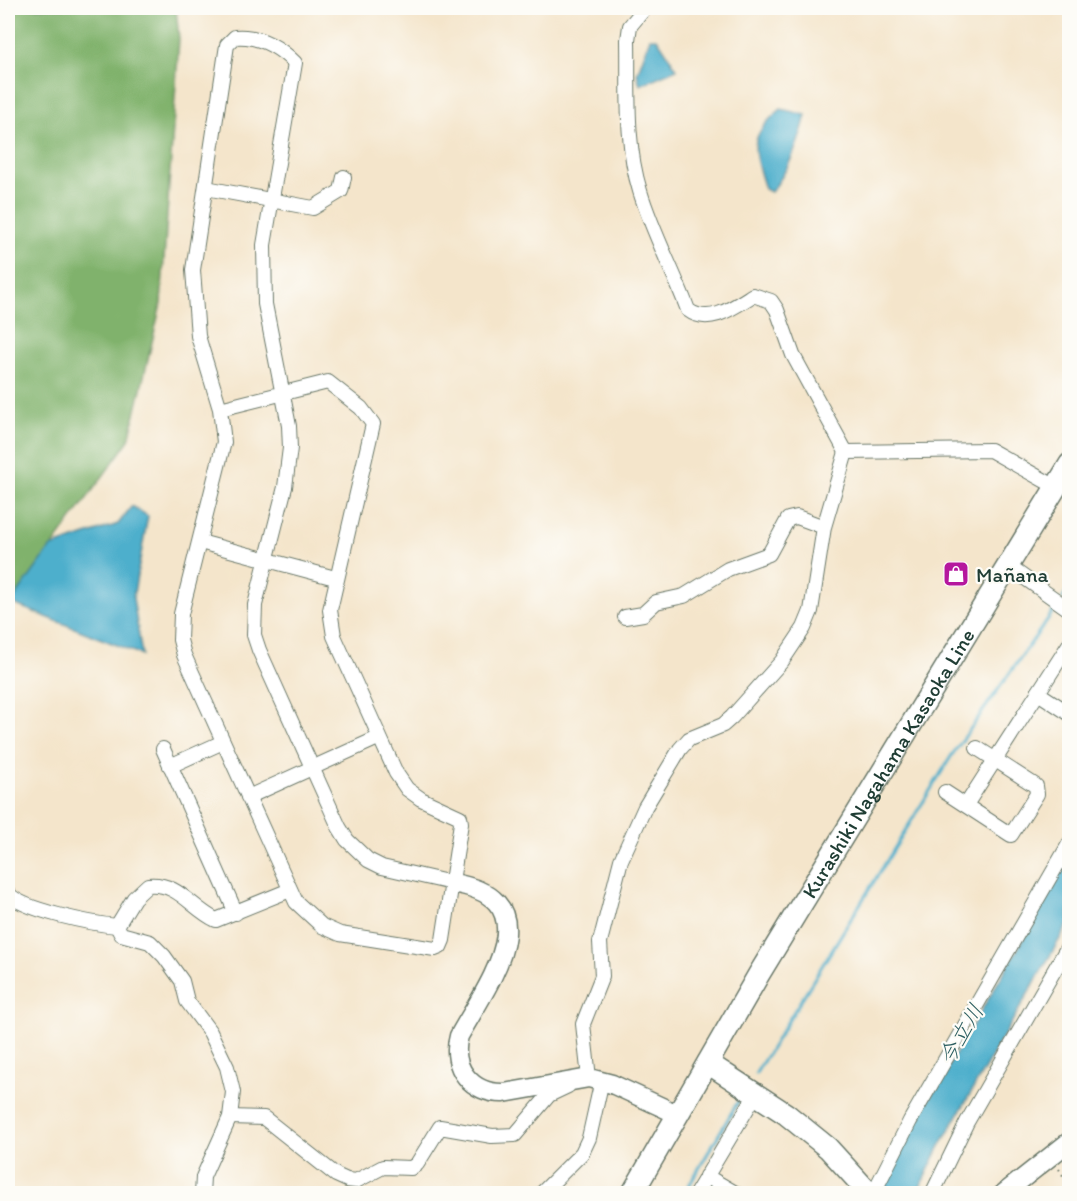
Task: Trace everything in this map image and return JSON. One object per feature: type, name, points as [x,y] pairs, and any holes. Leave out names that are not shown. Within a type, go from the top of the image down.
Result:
[{"type":"main road","name":"Kurashiki Nagahama Kasaoka Line","points":[[632,1194],[759,974],[1070,464]]},
{"type":"main road","points":[[708,1063],[756,1094],[828,1148],[869,1193]]},
{"type":"street","points":[[541,1194],[582,1153],[589,1138],[588,1079],[583,1024],[602,976],[600,942],[621,860],[645,807],[680,748],[689,739],[723,725],[732,717],[782,661],[804,628],[811,611],[824,527],[846,452],[793,355],[777,310],[771,301],[753,295],[733,308],[706,318],[698,317],[688,310],[639,190],[633,156],[628,40],[630,27],[645,8]]},
{"type":"street","points":[[220,409],[283,394],[328,382],[361,408],[373,424],[335,578],[330,610],[334,636],[378,738],[407,789],[421,800],[460,817],[452,883],[444,940],[440,947],[435,949],[340,934],[322,926],[296,902],[223,742],[180,640],[181,614],[224,442],[220,409],[198,336],[193,270],[227,45],[235,37],[264,40],[295,63],[264,245],[263,287],[283,394],[289,426],[288,470],[255,605],[254,635],[311,768],[347,840],[368,860],[382,867],[452,883],[469,885],[494,899],[506,919],[508,933],[501,960],[459,1036],[456,1054],[463,1073],[470,1083],[491,1093],[588,1079],[679,1115]]},
{"type":"street","points":[[206,188],[313,208],[341,191],[344,177]]},
{"type":"street","points":[[846,452],[990,450],[1056,488]]},
{"type":"street","points":[[625,617],[643,614],[656,602],[684,596],[728,569],[769,554],[788,519],[797,517],[824,527]]},
{"type":"street","points":[[200,542],[335,578]]},
{"type":"street","points":[[1008,566],[1070,610]]},
{"type":"street","points":[[966,805],[1070,643]]},
{"type":"street","points":[[1038,693],[1070,714]]},
{"type":"street","points":[[248,797],[378,738]]},
{"type":"street","points":[[170,766],[223,742]]},
{"type":"street","points":[[945,792],[1011,835],[1037,794],[1036,786],[977,748]]},
{"type":"street","points":[[163,749],[236,913]]},
{"type":"street","points":[[869,1193],[1069,844]]},
{"type":"street","points":[[117,926],[134,898],[148,885],[168,886],[177,891],[193,907],[216,920],[290,890]]},
{"type":"street","points":[[8,893],[13,899],[27,905],[117,926]]},
{"type":"street","points":[[117,926],[121,934],[150,942],[182,981],[187,1001],[210,1032],[227,1067],[233,1092],[230,1117],[203,1178],[202,1194]]},
{"type":"street","points":[[932,1194],[967,1122],[1070,944]]},
{"type":"street","points":[[230,1117],[264,1118],[336,1175],[347,1180],[356,1180],[382,1167],[411,1168],[417,1164],[440,1127],[492,1136],[515,1136],[549,1095],[588,1079]]},
{"type":"street","points":[[696,1194],[756,1094]]},
{"type":"street","points":[[1003,1194],[1070,1141]]},
{"type":"street","points":[[706,1176],[737,1194]]},
{"type":"path","points":[[1051,1155],[1070,1187]]},
{"type":"green space","points":[[8,8],[176,8],[179,39],[161,304],[129,440],[8,608]]},
{"type":"water","points":[[650,38],[657,38],[677,69],[640,85],[637,74]]},
{"type":"water","points":[[781,109],[806,115],[793,156],[771,192],[765,189],[755,145],[762,128]]},
{"type":"water","points":[[132,506],[148,516],[133,598],[142,655],[11,603],[51,547],[118,524]]},
{"type":"water","points":[[1069,852],[1069,923],[940,1146],[917,1193],[880,1194],[909,1132],[1019,947]]},
{"type":"waterway","points":[[1063,598],[1070,589]]},
{"type":"waterway","points":[[756,1073],[952,755],[1057,606]]},
{"type":"waterway","points":[[684,1194],[739,1100]]},
{"type":"place","name":"Mañana","points":[[956,574]]},
{"type":"water label","name":"今立川","points":[[961,1034]]}]
